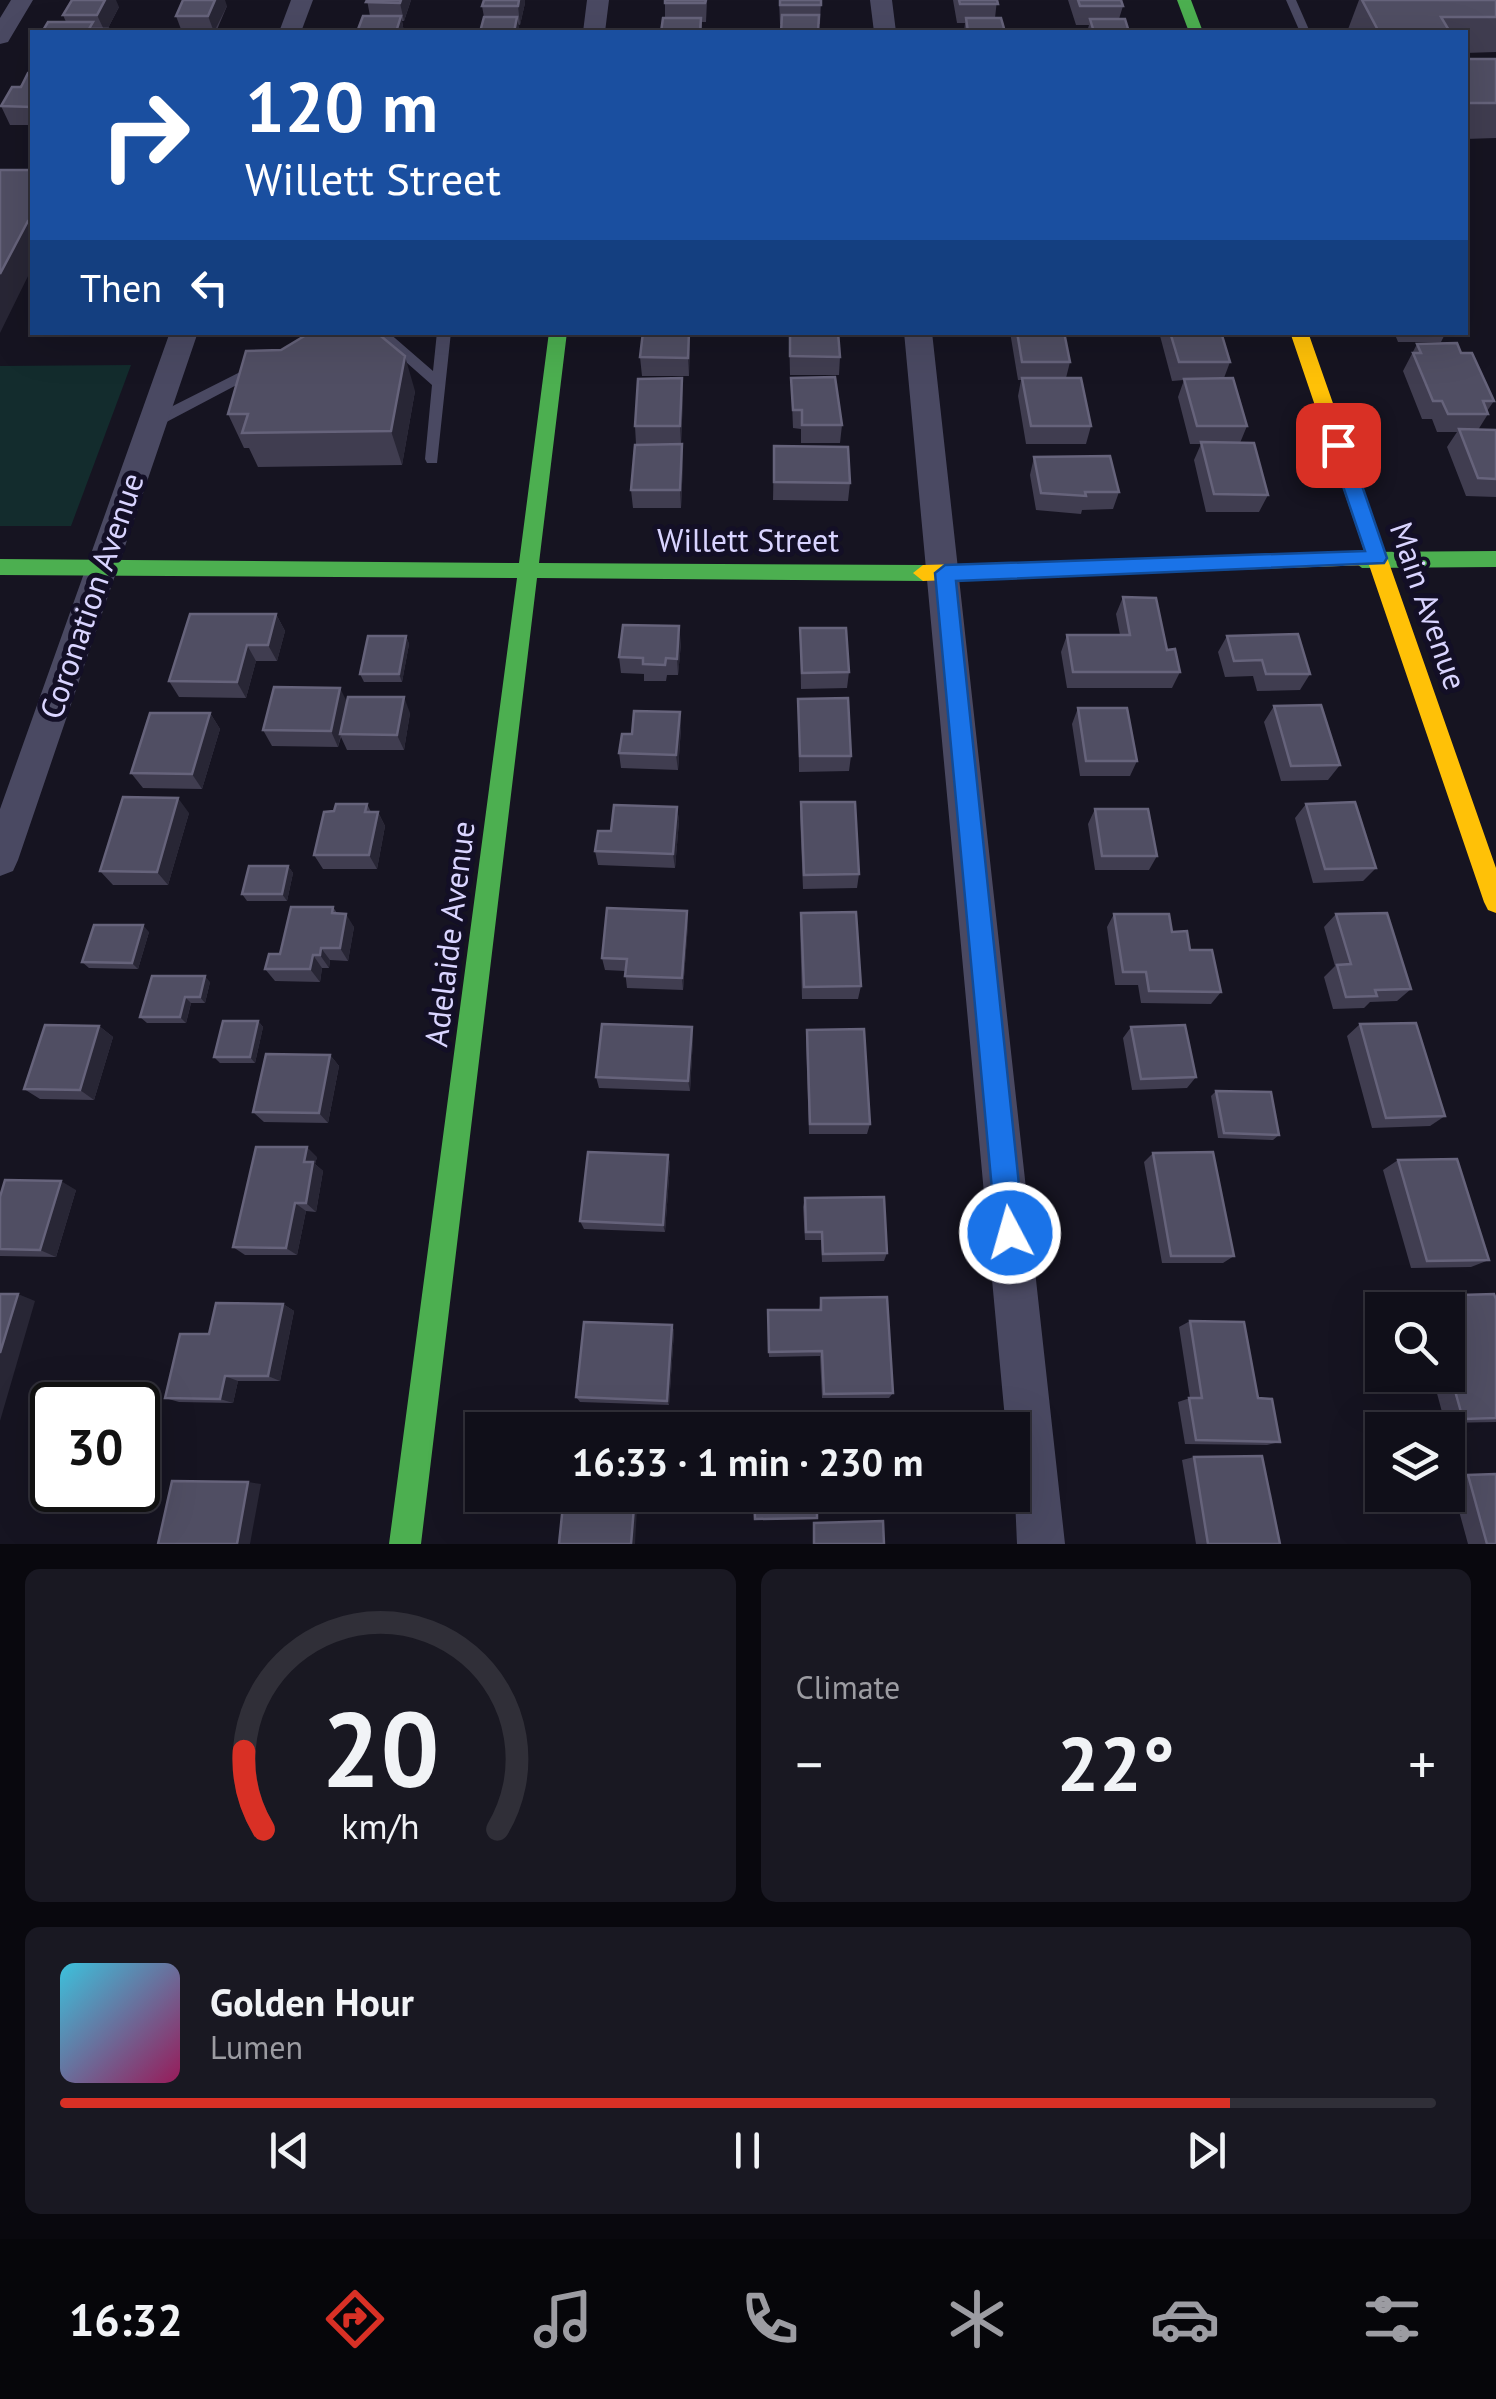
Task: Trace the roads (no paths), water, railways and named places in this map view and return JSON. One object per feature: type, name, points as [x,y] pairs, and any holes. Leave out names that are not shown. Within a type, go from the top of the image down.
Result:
[{"type":"street","points":[[0,37],[22,0]]},
{"type":"street","points":[[291,30],[302,0]]},
{"type":"street","points":[[594,30],[598,0]]},
{"type":"street","points":[[881,0],[885,30]]},
{"type":"street","points":[[1184,0],[1195,30]]},
{"type":"street","name":"Coronation Avenue","points":[[0,860],[183,335]]},
{"type":"street","name":"Adelaide Avenue","points":[[405,1544],[558,335]]},
{"type":"street","points":[[918,335],[1040,1544]]},
{"type":"street","name":"Main Avenue","points":[[1300,335],[1496,902]]},
{"type":"street","name":"Willett Street","points":[[0,567],[529,574],[945,573],[1377,558],[1496,560]]},
{"type":"lane","points":[[1291,0],[1304,30]]},
{"type":"lane","points":[[383,335],[439,383]]},
{"type":"lane","points":[[432,459],[444,335]]},
{"type":"lane","points":[[152,423],[274,360]]}]
